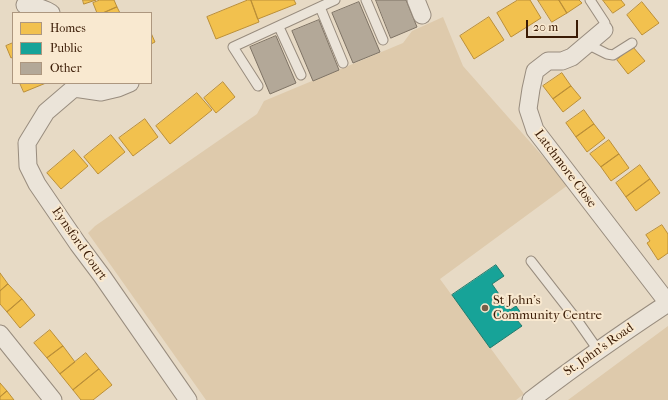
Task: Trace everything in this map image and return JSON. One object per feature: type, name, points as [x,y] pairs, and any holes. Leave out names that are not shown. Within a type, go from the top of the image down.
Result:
[{"type":"street","points":[[26,5],[36,6],[50,12]]},
{"type":"street","name":"Latchmore Close","points":[[604,30],[572,57],[562,61],[548,61],[535,71],[528,109],[535,130],[668,303]]},
{"type":"street","name":"Eynsford Court","points":[[128,84],[101,92],[74,86],[46,112],[27,143],[28,166],[37,184],[78,244],[188,400]]},
{"type":"street","name":"St. John's Road","points":[[531,400],[598,350],[668,303]]},
{"type":"street","points":[[5,343],[53,400]]},
{"type":"lane","points":[[258,86],[233,47],[335,0]]},
{"type":"lane","points":[[366,0],[383,40]]},
{"type":"lane","points":[[590,0],[605,23],[604,30]]},
{"type":"lane","points":[[320,7],[343,63]]},
{"type":"lane","points":[[279,27],[301,75]]},
{"type":"lane","points":[[587,44],[607,54],[613,55],[632,43]]},
{"type":"lane","points":[[531,261],[577,320],[598,350]]},
{"type":"shaded area","points":[[443,17],[463,66],[568,185],[440,279],[524,394],[516,400],[206,400],[88,233],[95,226],[257,114],[264,101],[403,43],[412,31]]},
{"type":"shaded area","points":[[668,326],[668,400],[568,400]]},
{"type":"building: Homes","points":[[83,0],[96,0],[84,4]]},
{"type":"building: Homes","points":[[100,0],[114,0],[117,7],[105,12],[97,12],[93,3]]},
{"type":"building: Homes","points":[[251,0],[259,22],[216,39],[207,17]]},
{"type":"building: Homes","points":[[251,0],[294,0],[296,4],[258,19]]},
{"type":"building: Homes","points":[[518,0],[530,0],[541,18],[511,37],[497,13]]},
{"type":"building: Homes","points":[[538,0],[559,0],[567,13],[552,22]]},
{"type":"building: Homes","points":[[559,0],[579,0],[582,3],[567,13]]},
{"type":"building: Homes","points":[[603,0],[621,0],[625,5],[613,13]]},
{"type":"building: Homes","points":[[642,2],[659,23],[642,35],[627,15]]},
{"type":"building: Homes","points":[[117,7],[120,12],[105,12]]},
{"type":"building: Homes","points":[[489,17],[504,40],[474,59],[460,36]]},
{"type":"building: Homes","points":[[152,35],[155,42],[152,44]]},
{"type":"building: Homes","points":[[12,43],[11,58],[6,46]]},
{"type":"building: Homes","points":[[633,47],[645,61],[628,74],[617,60]]},
{"type":"building: Homes","points":[[562,73],[571,86],[553,99],[543,86]]},
{"type":"building: Homes","points":[[223,82],[235,97],[216,113],[204,98]]},
{"type":"building: Homes","points":[[20,84],[44,84],[24,92]]},
{"type":"building: Homes","points":[[571,86],[581,98],[563,112],[553,99]]},
{"type":"building: Homes","points":[[197,93],[212,110],[170,144],[156,126]]},
{"type":"building: Homes","points":[[584,110],[594,124],[576,137],[566,123]]},
{"type":"building: Homes","points":[[145,119],[158,137],[133,156],[119,138]]},
{"type":"building: Homes","points":[[594,124],[605,138],[587,152],[576,137]]},
{"type":"building: Homes","points":[[111,135],[125,152],[98,174],[84,157]]},
{"type":"building: Homes","points":[[609,140],[619,154],[601,167],[590,154]]},
{"type":"building: Homes","points":[[74,150],[88,166],[61,189],[47,173]]},
{"type":"building: Homes","points":[[619,154],[629,168],[611,181],[601,167]]},
{"type":"building: Homes","points":[[640,165],[650,179],[626,197],[616,183]]},
{"type":"building: Homes","points":[[650,179],[660,193],[636,211],[626,197]]},
{"type":"building: Homes","points":[[662,225],[668,234],[668,253],[658,260],[647,243],[650,241],[646,235]]},
{"type":"building: Homes","points":[[0,273],[8,284],[0,291]]},
{"type":"building: Homes","points":[[8,284],[22,299],[7,312],[0,304],[0,291]]},
{"type":"building: Homes","points":[[22,299],[35,315],[20,328],[7,312]]},
{"type":"building: Homes","points":[[50,330],[63,346],[47,358],[34,343]]},
{"type":"building: Homes","points":[[63,346],[75,362],[60,374],[47,358]]},
{"type":"building: Homes","points":[[86,353],[99,369],[73,390],[60,374]]},
{"type":"building: Homes","points":[[99,369],[112,385],[93,400],[81,400],[73,390]]},
{"type":"building: Homes","points":[[0,383],[7,391],[0,397]]},
{"type":"building: Homes","points":[[7,391],[14,400],[0,400],[0,397]]},
{"type":"building: Public","name":"St John's Community Centre","points":[[496,265],[504,276],[492,284],[510,310],[516,306],[523,316],[517,320],[522,326],[490,348],[452,295]]},
{"type":"building: Other","points":[[376,0],[406,0],[417,27],[391,38]]},
{"type":"building: Other","points":[[359,2],[380,52],[353,63],[332,13]]},
{"type":"building: Other","points":[[319,20],[339,70],[313,81],[292,31]]},
{"type":"building: Other","points":[[276,36],[296,83],[270,94],[250,47]]},
{"type":"place","name":"St John's Community Centre","points":[[485,308]]}]
